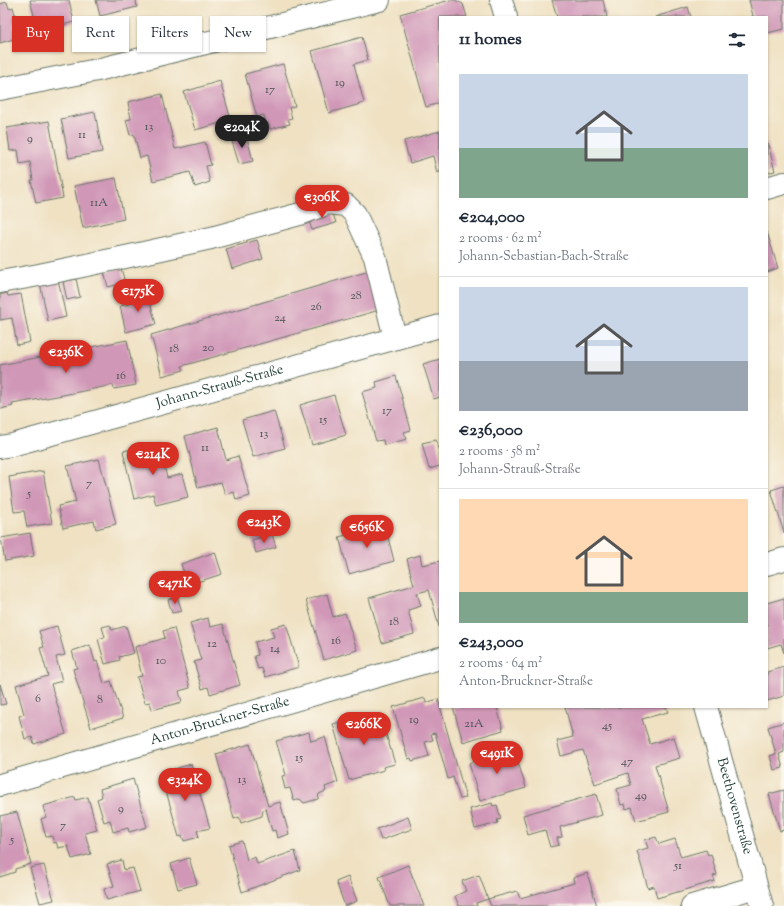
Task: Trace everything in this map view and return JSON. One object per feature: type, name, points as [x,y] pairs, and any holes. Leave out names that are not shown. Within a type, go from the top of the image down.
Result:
[{"type":"street","points":[[0,89],[97,70],[379,0]]},
{"type":"street","points":[[501,0],[506,16]]},
{"type":"street","points":[[768,188],[784,183]]},
{"type":"street","points":[[0,282],[108,261],[211,238],[300,214],[328,203],[346,205],[355,214],[375,257],[395,338]]},
{"type":"street","name":"Johann-Strauß-Straße","points":[[0,447],[28,441],[439,326]]},
{"type":"street","points":[[768,564],[784,559]]},
{"type":"street","name":"Anton-Bruckner-Straße","points":[[0,785],[439,658]]},
{"type":"street","name":"Beethovenstraße","points":[[706,708],[759,897]]},
{"type":"street","points":[[692,906],[759,897]]},
{"type":"building","points":[[30,0],[69,0],[73,16],[72,22],[64,24],[64,16],[34,16]]},
{"type":"building","points":[[96,0],[136,0],[137,7],[100,16]]},
{"type":"building","points":[[450,0],[455,0],[463,4],[467,16],[439,16],[439,103],[426,107],[400,14]]},
{"type":"building","points":[[552,0],[603,0],[607,16],[557,16]]},
{"type":"building","points":[[749,0],[784,0],[784,29],[768,33],[768,16],[753,16]]},
{"type":"building","points":[[7,2],[9,9],[13,7],[15,16],[12,16],[12,39],[0,43],[0,4]]},
{"type":"building","points":[[688,7],[691,16],[658,16]]},
{"type":"building","points":[[362,37],[368,60],[354,64],[364,103],[329,113],[312,51]]},
{"type":"building","points":[[283,64],[295,106],[289,108],[292,118],[288,119],[290,124],[270,129],[268,123],[266,124],[264,115],[257,117],[245,74]]},
{"type":"building","points":[[220,81],[231,120],[195,130],[184,92]]},
{"type":"building","points":[[162,94],[175,149],[205,142],[211,165],[206,166],[210,182],[195,187],[190,172],[153,181],[147,156],[140,158],[134,134],[130,135],[126,120],[131,119],[128,102]]},
{"type":"building","points":[[95,112],[102,152],[69,158],[61,119]]},
{"type":"building","points":[[49,121],[63,198],[36,203],[31,180],[33,180],[30,162],[20,164],[18,150],[10,151],[7,128]]},
{"type":"building","points":[[439,131],[439,172],[437,173],[433,156],[410,163],[404,141]]},
{"type":"building","points":[[246,134],[253,161],[239,164],[231,138]]},
{"type":"building","points":[[768,145],[775,171],[768,173]]},
{"type":"building","points":[[116,178],[124,219],[83,228],[74,186]]},
{"type":"building","points":[[331,208],[336,223],[312,230],[307,215]]},
{"type":"building","points":[[768,235],[778,268],[768,272]]},
{"type":"building","points":[[257,240],[263,259],[232,269],[226,249]]},
{"type":"building","points":[[121,268],[125,283],[108,287],[104,272]]},
{"type":"building","points":[[373,270],[383,309],[182,366],[184,370],[162,376],[151,335]]},
{"type":"building","points":[[58,279],[66,317],[48,321],[40,283]]},
{"type":"building","points":[[76,279],[80,297],[67,300],[63,282]]},
{"type":"building","points":[[147,292],[156,324],[126,332],[120,306],[130,304],[128,297]]},
{"type":"building","points":[[7,293],[8,296],[21,294],[30,342],[17,345],[12,318],[0,320],[0,295]]},
{"type":"building","points":[[127,340],[136,385],[114,389],[113,385],[12,404],[13,406],[1,409],[0,365]]},
{"type":"building","points":[[439,359],[439,397],[434,399],[423,364]]},
{"type":"building","points":[[396,376],[411,430],[404,432],[407,439],[384,445],[383,440],[376,441],[362,392],[377,388],[376,382]]},
{"type":"building","points":[[334,395],[346,435],[312,445],[300,405]]},
{"type":"building","points":[[274,411],[285,448],[253,457],[242,420]]},
{"type":"building","points":[[218,427],[226,460],[238,456],[250,496],[236,500],[234,492],[225,494],[221,482],[198,488],[185,436]]},
{"type":"building","points":[[436,440],[439,453],[439,466],[429,469],[422,443]]},
{"type":"building","points":[[159,443],[167,478],[182,474],[188,497],[156,505],[153,494],[134,499],[123,451]]},
{"type":"building","points":[[99,459],[116,524],[96,529],[94,521],[63,528],[58,506],[76,502],[67,466]]},
{"type":"building","points":[[43,471],[52,523],[27,527],[24,511],[14,512],[9,477]]},
{"type":"building","points":[[784,486],[784,533],[771,490]]},
{"type":"building","points":[[385,525],[394,561],[349,574],[339,537]]},
{"type":"building","points":[[30,533],[34,556],[5,561],[1,538]]},
{"type":"building","points":[[272,534],[276,547],[256,553],[252,540]]},
{"type":"building","points":[[215,552],[222,574],[188,585],[181,564]]},
{"type":"building","points":[[420,555],[422,565],[439,561],[439,626],[429,590],[417,593],[421,606],[408,610],[414,634],[382,643],[369,598],[414,585],[407,559]]},
{"type":"building","points":[[327,594],[333,617],[345,613],[357,650],[324,660],[306,600]]},
{"type":"building","points":[[177,597],[182,611],[172,613],[168,600]]},
{"type":"building","points":[[784,598],[784,653],[781,644],[768,648],[768,603]]},
{"type":"building","points":[[208,618],[210,627],[223,624],[240,685],[210,694],[208,687],[202,689],[194,662],[201,660],[190,623]]},
{"type":"building","points":[[286,624],[299,667],[265,677],[262,668],[258,669],[254,656],[258,655],[255,642],[274,637],[271,628]]},
{"type":"building","points":[[110,625],[112,630],[126,626],[134,653],[119,657],[120,660],[105,664],[98,639],[105,637],[102,627]]},
{"type":"building","points":[[57,626],[65,655],[56,657],[62,681],[51,684],[66,734],[34,744],[32,737],[25,739],[19,716],[24,714],[16,685],[48,676],[40,648],[44,647],[39,631]]},
{"type":"building","points":[[174,628],[190,688],[179,691],[182,702],[152,710],[150,702],[145,703],[137,677],[142,676],[135,647],[165,638],[163,631]]},
{"type":"building","points":[[90,645],[104,683],[111,681],[123,718],[91,728],[73,669],[77,668],[72,651]]},
{"type":"building","points":[[784,667],[784,696],[768,701],[768,672]]},
{"type":"building","points":[[0,684],[6,704],[0,705]]},
{"type":"building","points":[[425,698],[426,703],[438,699],[439,708],[441,708],[466,798],[460,799],[453,777],[448,779],[435,733],[431,734],[433,740],[425,742],[429,756],[412,761],[411,758],[408,759],[393,707]]},
{"type":"building","points":[[453,708],[497,708],[503,730],[463,742]]},
{"type":"building","points":[[565,708],[666,708],[668,712],[642,719],[650,744],[674,737],[680,758],[655,765],[669,812],[636,821],[632,807],[626,809],[625,804],[621,805],[617,789],[631,785],[628,773],[595,784],[583,750],[561,756],[557,741],[573,737]]},
{"type":"building","points":[[368,714],[369,717],[380,714],[395,764],[383,767],[384,770],[349,780],[333,724]]},
{"type":"building","points":[[784,722],[784,752],[779,754],[783,768],[774,770],[770,756],[776,754],[768,727]]},
{"type":"building","points":[[309,732],[311,741],[325,737],[338,782],[325,787],[326,791],[319,794],[318,799],[304,803],[300,799],[294,801],[290,788],[285,789],[282,776],[286,775],[276,741]]},
{"type":"building","points":[[250,744],[268,806],[280,802],[289,834],[277,838],[275,830],[272,831],[266,809],[263,810],[262,816],[241,823],[239,817],[234,819],[216,754]]},
{"type":"building","points":[[514,749],[526,788],[480,801],[469,763]]},
{"type":"building","points":[[191,764],[210,828],[197,831],[199,837],[184,841],[182,836],[179,837],[161,773]]},
{"type":"building","points":[[133,779],[147,827],[129,832],[128,828],[113,832],[110,820],[104,822],[97,799],[102,797],[100,789]]},
{"type":"building","points":[[784,790],[784,830],[780,831],[769,794]]},
{"type":"building","points":[[596,794],[602,815],[560,827],[562,837],[557,838],[559,845],[550,847],[545,830],[528,835],[523,815]]},
{"type":"building","points":[[75,797],[76,800],[88,797],[97,830],[85,833],[91,854],[72,859],[68,846],[58,848],[56,842],[54,843],[52,836],[46,837],[41,819],[46,817],[43,806]]},
{"type":"building","points":[[492,803],[493,806],[497,805],[501,819],[497,820],[498,823],[475,829],[470,809]]},
{"type":"building","points":[[17,812],[31,864],[15,869],[15,872],[0,877],[0,816]]},
{"type":"building","points":[[408,817],[412,829],[381,840],[377,829]]},
{"type":"building","points":[[656,837],[659,844],[675,839],[681,857],[706,850],[708,855],[711,854],[717,875],[713,876],[715,881],[657,898],[654,886],[648,888],[637,851],[648,848],[645,840]]},
{"type":"building","points":[[242,841],[247,860],[255,857],[257,864],[295,851],[300,870],[242,892],[229,845]]},
{"type":"building","points":[[189,858],[197,884],[178,889],[171,864]]},
{"type":"building","points":[[122,860],[124,870],[133,868],[140,891],[107,900],[104,889],[114,886],[107,864]]},
{"type":"building","points":[[44,865],[54,900],[40,903],[30,868]]},
{"type":"building","points":[[408,865],[424,906],[390,906],[379,877]]},
{"type":"building","points":[[587,873],[597,906],[491,906],[488,899],[517,891],[520,898],[574,883],[573,878]]},
{"type":"building","points":[[479,875],[488,899],[476,903],[477,906],[459,906],[455,896],[466,891],[462,881]]},
{"type":"building","points":[[348,877],[357,901],[345,906],[336,882]]}]
